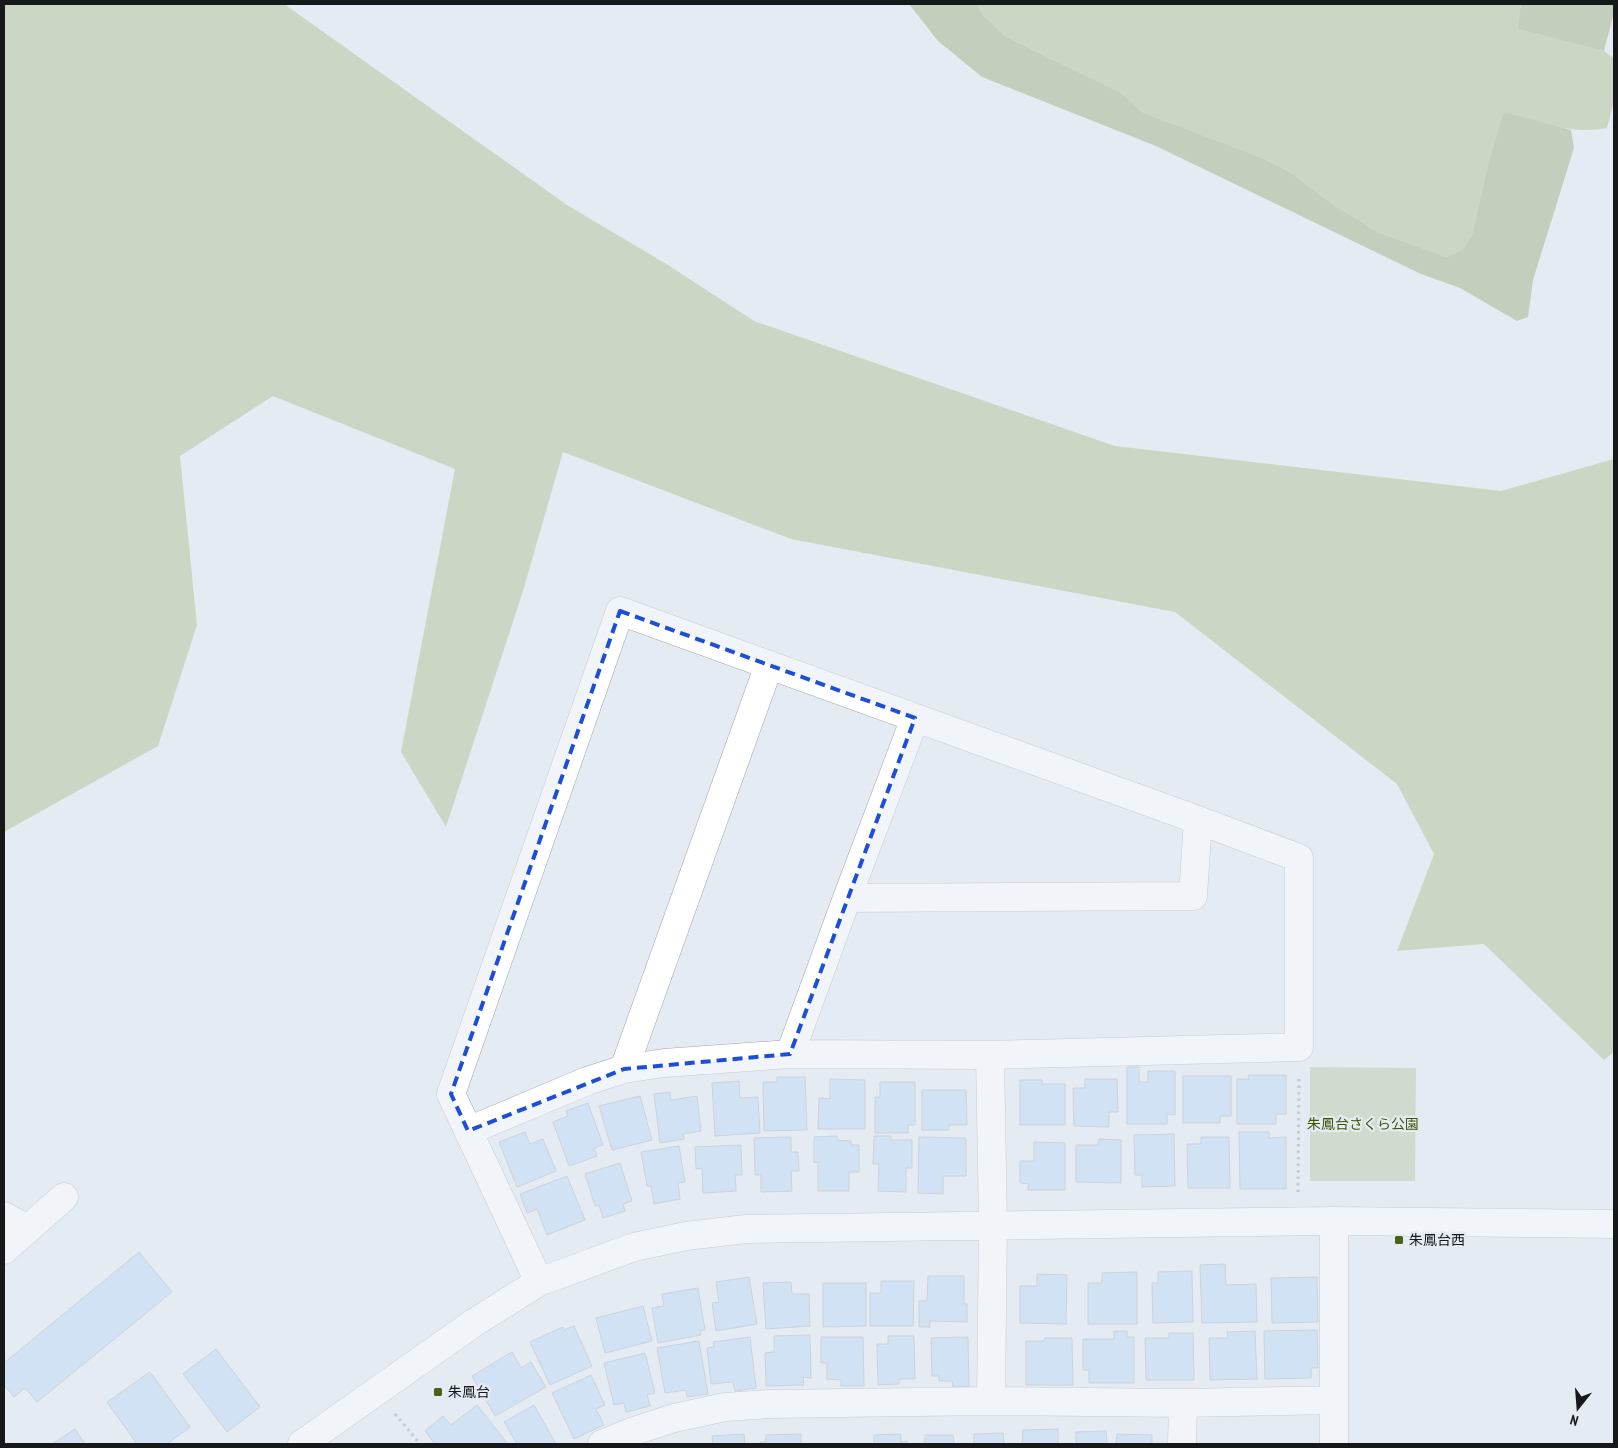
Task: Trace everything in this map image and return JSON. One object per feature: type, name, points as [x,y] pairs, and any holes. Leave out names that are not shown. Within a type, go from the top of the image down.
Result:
[{"type":"street","points":[[468,1131],[587,1081],[624,1069],[664,1063],[790,1054],[990,1055],[1299,1047],[1299,858],[620,611],[451,1094],[468,1131],[538,1282]]},
{"type":"street","points":[[624,1069],[769,665]]},
{"type":"street","points":[[790,1054],[915,718]]},
{"type":"street","points":[[847,898],[1193,896],[1198,820]]},
{"type":"street","points":[[990,1055],[993,1225],[991,1401]]},
{"type":"street","points":[[4,1250],[64,1197]]},
{"type":"street","points":[[4,1216],[28,1229]]},
{"type":"street","points":[[302,1444],[475,1322],[538,1282],[634,1247],[686,1236],[746,1229],[1298,1221],[1614,1224]]},
{"type":"street","points":[[1334,1221],[1334,1444]]},
{"type":"street","points":[[602,1444],[634,1430],[674,1418],[725,1407],[770,1404],[991,1401],[1182,1403],[1334,1400]]},
{"type":"street","points":[[1182,1403],[1182,1444]]},
{"type":"path","points":[[1298,1221],[1299,1047]]},
{"type":"path","points":[[376,1392],[420,1444]]},
{"type":"highlighted area","points":[[620,611],[915,718],[790,1054],[624,1069],[468,1131],[451,1094]]},
{"type":"green space","name":"朱鳳台さくら公園","points":[[1310,1067],[1416,1068],[1415,1181],[1310,1181]]},
{"type":"shaded area","points":[[4,4],[284,4],[567,205],[668,265],[754,321],[1115,446],[1501,491],[1614,459],[1614,1052],[1604,1060],[1484,944],[1397,951],[1434,854],[1397,784],[1175,612],[791,539],[563,452],[523,591],[446,827],[401,752],[455,469],[273,396],[180,456],[197,625],[158,746],[4,832]]},
{"type":"shaded area","points":[[909,4],[977,4],[983,15],[1005,36],[1123,94],[1142,112],[1262,158],[1290,172],[1328,201],[1377,232],[1447,257],[1462,250],[1472,235],[1486,173],[1503,114],[1508,113],[1571,130],[1574,148],[1533,280],[1528,317],[1517,321],[1460,288],[1421,274],[1156,146],[982,77],[938,41]]},
{"type":"shaded area","points":[[977,4],[1521,4],[1517,29],[1604,51],[1614,58],[1614,101],[1607,128],[1594,130],[1569,129],[1544,124],[1508,113],[1486,173],[1472,235],[1462,250],[1447,257],[1377,232],[1328,201],[1290,172],[1262,158],[1142,112],[1123,94],[1005,36],[983,15]]},
{"type":"shaded area","points":[[1521,4],[1614,4],[1614,12],[1604,51],[1517,29]]},
{"type":"building","points":[[1127,1067],[1139,1067],[1139,1082],[1148,1082],[1148,1071],[1175,1071],[1175,1115],[1167,1114],[1167,1124],[1127,1124]]},
{"type":"building","points":[[1248,1075],[1286,1075],[1286,1114],[1276,1114],[1276,1124],[1237,1124],[1237,1079],[1249,1079]]},
{"type":"building","points":[[1183,1076],[1231,1076],[1231,1116],[1220,1116],[1220,1123],[1183,1123]]},
{"type":"building","points":[[777,1077],[805,1077],[807,1130],[764,1131],[763,1082],[777,1082]]},
{"type":"building","points":[[830,1079],[865,1080],[865,1129],[818,1129],[819,1098],[830,1099]]},
{"type":"building","points":[[1085,1079],[1117,1079],[1118,1112],[1109,1112],[1109,1127],[1074,1126],[1073,1088],[1085,1088]]},
{"type":"building","points":[[1020,1080],[1042,1080],[1042,1084],[1065,1084],[1065,1125],[1020,1125]]},
{"type":"building","points":[[739,1081],[740,1098],[758,1097],[760,1133],[715,1136],[712,1083]]},
{"type":"building","points":[[880,1082],[915,1082],[915,1125],[908,1125],[908,1133],[875,1133],[875,1097],[880,1097]]},
{"type":"building","points":[[922,1090],[966,1090],[967,1125],[949,1125],[949,1130],[922,1130]]},
{"type":"building","points":[[670,1092],[671,1100],[697,1096],[701,1131],[683,1134],[684,1139],[660,1143],[654,1094]]},
{"type":"building","points":[[640,1096],[652,1140],[612,1150],[599,1106]]},
{"type":"building","points":[[588,1103],[603,1145],[594,1148],[597,1156],[569,1166],[553,1122],[568,1116],[566,1111]]},
{"type":"building","points":[[525,1132],[530,1144],[543,1139],[556,1171],[517,1187],[499,1142]]},
{"type":"building","points":[[1239,1132],[1269,1132],[1269,1138],[1286,1137],[1286,1189],[1240,1189]]},
{"type":"building","points":[[1174,1134],[1175,1186],[1142,1187],[1142,1175],[1135,1175],[1134,1135]]},
{"type":"building","points":[[837,1136],[837,1140],[851,1141],[851,1145],[859,1145],[859,1172],[849,1172],[849,1191],[818,1191],[818,1162],[814,1163],[814,1137]]},
{"type":"building","points":[[874,1136],[891,1136],[891,1140],[912,1140],[912,1168],[906,1168],[906,1192],[878,1191],[879,1164],[873,1164]]},
{"type":"building","points":[[791,1137],[791,1152],[798,1152],[799,1171],[791,1171],[792,1191],[761,1192],[761,1175],[755,1175],[754,1138]]},
{"type":"building","points":[[919,1137],[966,1138],[966,1176],[943,1176],[943,1194],[918,1193]]},
{"type":"building","points":[[1201,1137],[1229,1137],[1230,1188],[1188,1188],[1187,1144],[1201,1144]]},
{"type":"building","points":[[1099,1139],[1121,1140],[1121,1183],[1076,1182],[1076,1145],[1098,1145]]},
{"type":"building","points":[[1034,1142],[1065,1143],[1065,1190],[1028,1190],[1029,1184],[1020,1183],[1020,1161],[1034,1161]]},
{"type":"building","points":[[741,1145],[742,1175],[735,1175],[736,1191],[703,1193],[702,1168],[696,1169],[695,1147]]},
{"type":"building","points":[[679,1146],[685,1182],[678,1183],[680,1199],[654,1204],[651,1186],[647,1186],[641,1152]]},
{"type":"building","points":[[620,1163],[632,1201],[623,1204],[625,1211],[603,1218],[599,1205],[595,1206],[585,1174]]},
{"type":"building","points":[[567,1176],[585,1220],[547,1235],[537,1209],[527,1213],[520,1194]]},
{"type":"building","points":[[139,1252],[172,1292],[37,1402],[25,1388],[14,1397],[4,1385],[4,1363]]},
{"type":"building","points":[[1225,1264],[1226,1285],[1256,1284],[1257,1322],[1202,1323],[1200,1265]]},
{"type":"building","points":[[1192,1271],[1193,1322],[1153,1323],[1152,1283],[1158,1283],[1158,1272]]},
{"type":"building","points":[[1137,1272],[1137,1324],[1088,1324],[1088,1283],[1102,1283],[1102,1273]]},
{"type":"building","points":[[1037,1274],[1067,1275],[1066,1324],[1020,1323],[1020,1286],[1037,1286]]},
{"type":"building","points":[[928,1276],[964,1276],[964,1304],[967,1304],[967,1322],[930,1321],[930,1327],[919,1327],[919,1301],[927,1301]]},
{"type":"building","points":[[749,1277],[757,1324],[716,1331],[712,1303],[719,1302],[716,1282]]},
{"type":"building","points":[[1317,1277],[1318,1322],[1272,1323],[1271,1278]]},
{"type":"building","points":[[881,1281],[914,1281],[913,1326],[870,1326],[870,1293],[881,1293]]},
{"type":"building","points":[[791,1282],[792,1294],[809,1294],[810,1326],[766,1329],[763,1283]]},
{"type":"building","points":[[823,1283],[866,1283],[866,1326],[823,1327]]},
{"type":"building","points":[[698,1288],[705,1330],[700,1331],[701,1335],[658,1343],[652,1308],[664,1306],[662,1294]]},
{"type":"building","points":[[643,1306],[652,1341],[605,1353],[596,1318]]},
{"type":"building","points":[[574,1326],[592,1366],[550,1385],[530,1342],[563,1327],[564,1330]]},
{"type":"building","points":[[1317,1330],[1318,1368],[1311,1368],[1311,1378],[1265,1379],[1264,1331]]},
{"type":"building","points":[[1114,1331],[1127,1331],[1127,1337],[1134,1337],[1134,1383],[1089,1383],[1089,1370],[1083,1370],[1083,1339],[1114,1339]]},
{"type":"building","points":[[1255,1331],[1257,1379],[1210,1380],[1209,1338],[1228,1338],[1227,1332]]},
{"type":"building","points":[[1169,1333],[1193,1333],[1194,1380],[1146,1380],[1145,1338],[1169,1338]]},
{"type":"building","points":[[810,1335],[811,1378],[803,1377],[804,1385],[766,1386],[765,1353],[774,1352],[774,1336]]},
{"type":"building","points":[[888,1336],[914,1336],[915,1379],[899,1379],[899,1384],[878,1385],[877,1344],[888,1344]]},
{"type":"building","points":[[750,1337],[756,1388],[735,1391],[733,1382],[711,1384],[707,1348],[714,1347],[713,1342]]},
{"type":"building","points":[[821,1337],[863,1337],[864,1386],[841,1386],[841,1380],[827,1379],[827,1363],[821,1363]]},
{"type":"building","points":[[968,1337],[969,1387],[953,1387],[952,1381],[939,1381],[939,1376],[932,1376],[931,1338]]},
{"type":"building","points":[[1045,1338],[1072,1338],[1073,1385],[1026,1385],[1026,1341],[1044,1341]]},
{"type":"building","points":[[699,1341],[708,1394],[687,1397],[686,1390],[665,1393],[657,1348]]},
{"type":"building","points":[[216,1349],[260,1407],[227,1432],[183,1374]]},
{"type":"building","points":[[512,1352],[521,1368],[531,1362],[546,1387],[495,1416],[472,1376]]},
{"type":"building","points":[[645,1353],[655,1393],[647,1395],[650,1406],[626,1412],[624,1403],[614,1405],[604,1363]]},
{"type":"building","points":[[150,1372],[190,1427],[167,1444],[137,1444],[107,1402]]},
{"type":"building","points":[[591,1375],[605,1405],[596,1409],[604,1425],[574,1439],[552,1393]]},
{"type":"building","points":[[477,1405],[508,1444],[435,1444],[425,1431],[443,1416],[451,1425]]},
{"type":"building","points":[[534,1405],[556,1444],[517,1444],[504,1422]]},
{"type":"building","points":[[75,1429],[85,1444],[52,1444]]},
{"type":"building","points":[[1058,1429],[1058,1444],[1022,1444],[1023,1430]]},
{"type":"building","points":[[1106,1431],[1107,1444],[1076,1444],[1076,1432]]},
{"type":"building","points":[[1003,1433],[1004,1444],[974,1444],[974,1434]]},
{"type":"building","points":[[744,1434],[745,1444],[713,1444],[712,1436]]},
{"type":"building","points":[[801,1434],[801,1444],[760,1444],[760,1442],[766,1442],[766,1435]]},
{"type":"building","points":[[901,1434],[901,1442],[907,1441],[907,1444],[874,1444],[874,1435]]},
{"type":"building","points":[[1117,1434],[1152,1435],[1152,1444],[1116,1444]]},
{"type":"building","points":[[925,1435],[953,1435],[954,1444],[920,1444],[925,1443]]},
{"type":"place","name":"朱鳳台西","points":[[1399,1240]]},
{"type":"place","name":"朱鳳台","points":[[438,1392]]}]
